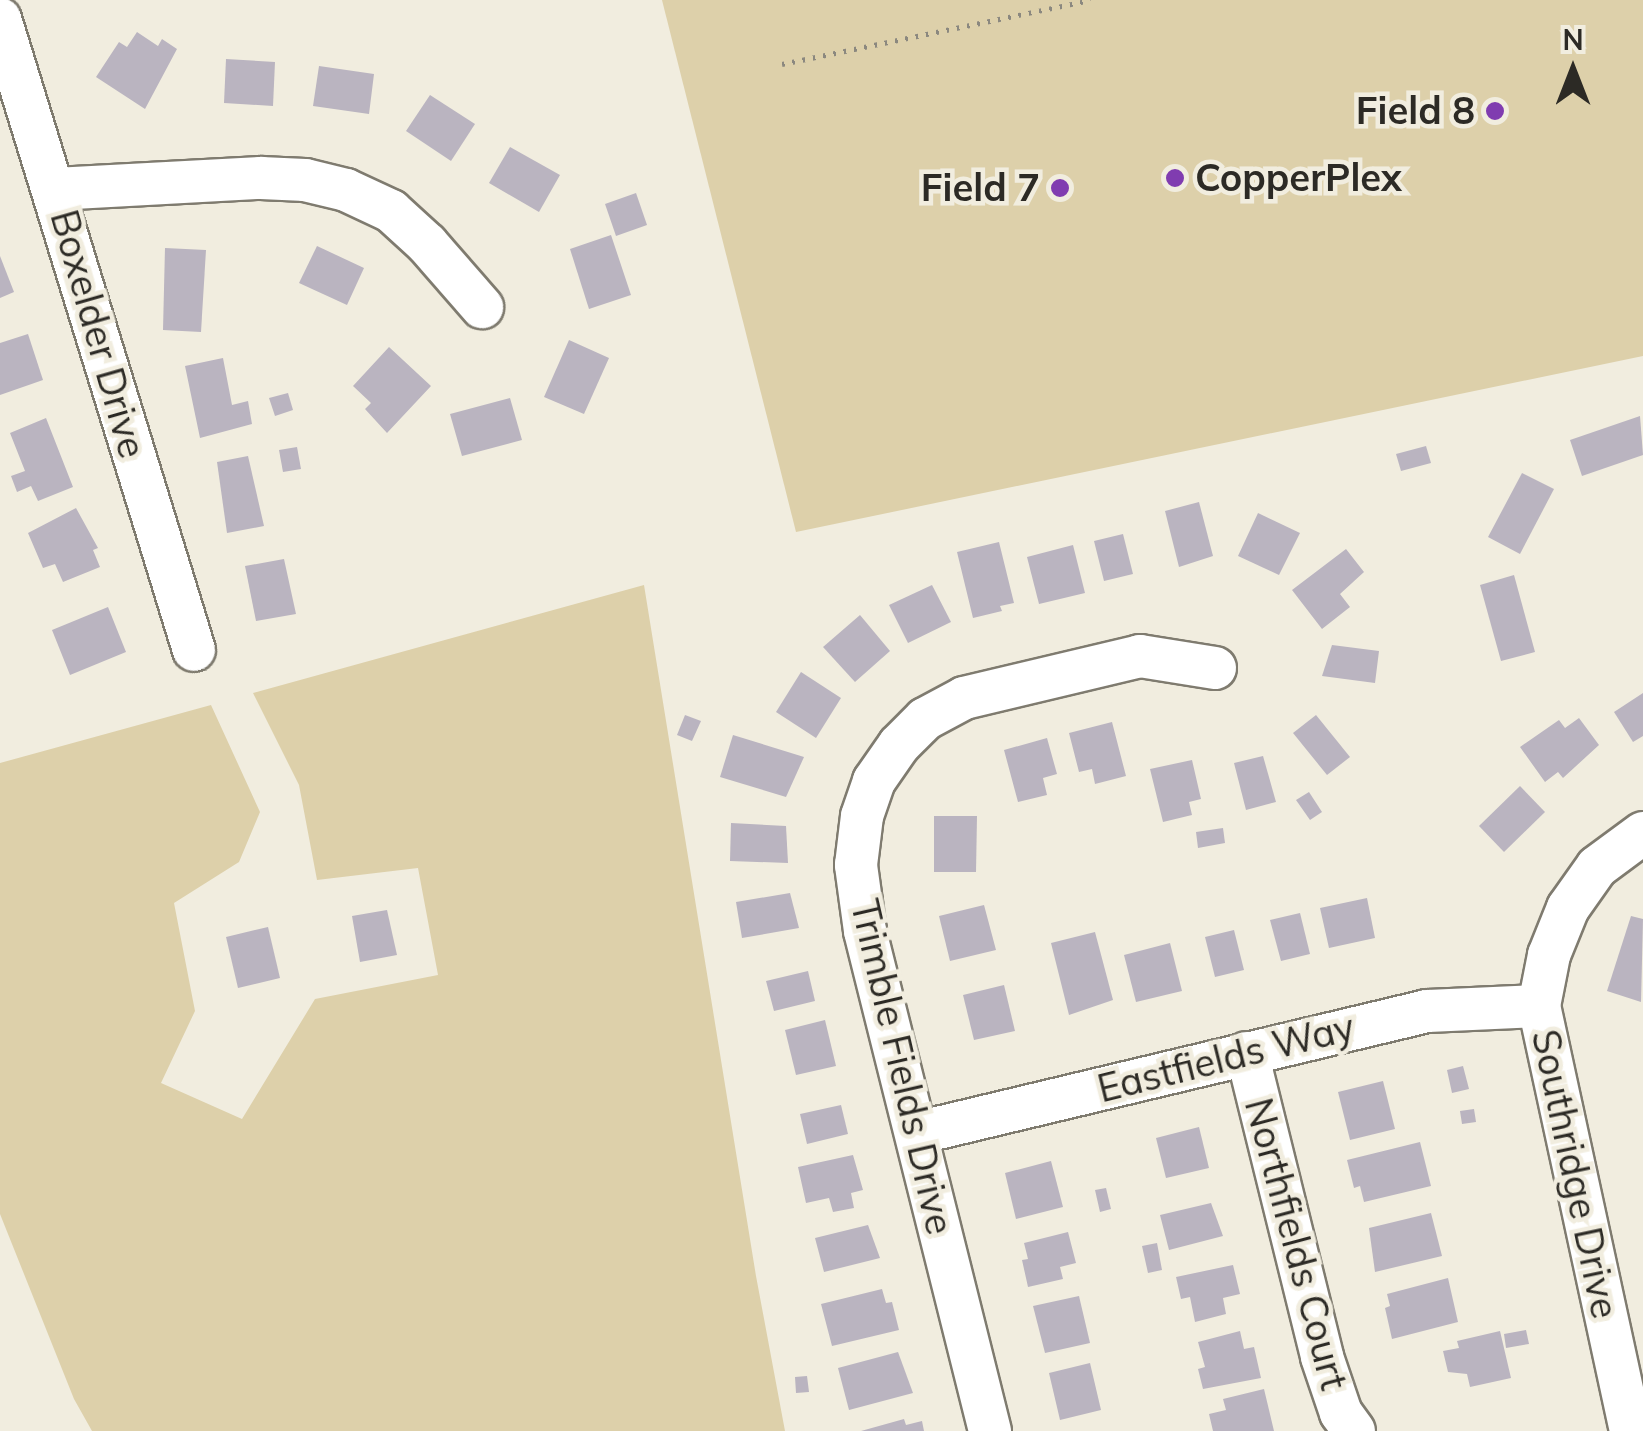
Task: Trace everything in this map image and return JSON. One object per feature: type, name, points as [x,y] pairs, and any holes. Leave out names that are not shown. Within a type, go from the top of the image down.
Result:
[{"type":"street","name":"Boxelder Drive","points":[[0,20],[194,650]]},
{"type":"street","points":[[55,189],[261,178],[305,180],[346,190],[390,211],[427,244],[482,307]]},
{"type":"street","name":"Trimble Fields Drive","points":[[990,1431],[865,931],[856,865],[862,816],[874,781],[925,718],[964,698],[1140,656],[1214,668]]},
{"type":"street","name":"Southridge Drive","points":[[1631,1431],[1539,1006],[1549,956],[1568,908],[1597,867],[1643,832]]},
{"type":"street","name":"Eastfields Way","points":[[917,1133],[1427,1011],[1539,1006]]},
{"type":"street","name":"Northfields Court","points":[[1247,1053],[1322,1357],[1341,1413],[1354,1431]]},
{"type":"path","points":[[782,64],[1090,0]]},
{"type":"shaded area","name":"CopperPlex","points":[[662,0],[1643,0],[1643,356],[796,532]]},
{"type":"shaded area","points":[[644,585],[756,1276],[785,1431],[92,1431],[74,1399],[0,1214],[0,763],[211,705],[260,812],[239,862],[174,903],[195,1011],[161,1083],[242,1119],[315,999],[438,975],[418,868],[317,880],[299,785],[253,693]]},
{"type":"building","points":[[137,32],[158,46],[162,39],[177,49],[145,109],[96,77],[119,42],[127,47]]},
{"type":"building","points":[[226,59],[275,62],[273,106],[224,103]]},
{"type":"building","points":[[319,66],[374,74],[369,114],[313,106]]},
{"type":"building","points":[[430,95],[475,124],[451,161],[406,131]]},
{"type":"building","points":[[510,147],[560,175],[539,212],[489,183]]},
{"type":"building","points":[[636,193],[647,225],[616,236],[605,204]]},
{"type":"building","points":[[611,235],[631,295],[589,309],[570,249]]},
{"type":"building","points":[[317,246],[364,268],[347,305],[299,283]]},
{"type":"building","points":[[165,248],[206,250],[201,332],[163,330]]},
{"type":"building","points":[[0,256],[14,292],[0,298]]},
{"type":"building","points":[[28,334],[43,380],[0,395],[0,343]]},
{"type":"building","points":[[569,340],[609,358],[584,414],[544,397]]},
{"type":"building","points":[[389,347],[431,386],[387,433],[365,409],[371,403],[353,386]]},
{"type":"building","points":[[223,358],[232,405],[248,401],[252,424],[200,438],[185,366]]},
{"type":"building","points":[[288,393],[293,410],[275,416],[269,398]]},
{"type":"building","points":[[510,398],[522,440],[462,456],[450,414]]},
{"type":"building","points":[[1640,416],[1643,455],[1582,476],[1570,440]]},
{"type":"building","points":[[46,418],[73,487],[38,501],[31,486],[17,492],[11,476],[25,471],[10,433]]},
{"type":"building","points":[[1426,446],[1431,463],[1401,471],[1396,454]]},
{"type":"building","points":[[297,447],[301,469],[283,472],[279,450]]},
{"type":"building","points":[[248,456],[264,526],[227,533],[217,462]]},
{"type":"building","points":[[1522,473],[1554,489],[1520,554],[1488,537]]},
{"type":"building","points":[[1199,502],[1213,556],[1179,567],[1165,511]]},
{"type":"building","points":[[76,508],[98,548],[93,550],[100,567],[63,582],[55,564],[43,568],[28,533]]},
{"type":"building","points":[[1258,513],[1300,533],[1279,575],[1238,556]]},
{"type":"building","points":[[1123,534],[1133,574],[1104,581],[1094,541]]},
{"type":"building","points":[[999,542],[1014,603],[1000,606],[1002,611],[973,618],[957,552]]},
{"type":"building","points":[[1073,545],[1085,593],[1039,604],[1027,557]]},
{"type":"building","points":[[1346,549],[1364,572],[1340,594],[1350,607],[1322,629],[1292,590]]},
{"type":"building","points":[[284,559],[296,614],[256,621],[245,566]]},
{"type":"building","points":[[1514,575],[1535,652],[1501,661],[1480,585]]},
{"type":"building","points":[[932,585],[951,622],[908,643],[889,605]]},
{"type":"building","points":[[108,607],[126,652],[70,675],[52,630]]},
{"type":"building","points":[[860,615],[890,651],[855,682],[823,647]]},
{"type":"building","points":[[1332,645],[1379,651],[1375,683],[1322,676]]},
{"type":"building","points":[[801,672],[841,698],[816,738],[776,712]]},
{"type":"building","points":[[1643,693],[1643,736],[1633,742],[1614,712]]},
{"type":"building","points":[[685,715],[701,721],[692,741],[677,735]]},
{"type":"building","points":[[1316,715],[1350,757],[1327,775],[1293,733]]},
{"type":"building","points":[[1579,718],[1599,745],[1563,778],[1558,772],[1545,782],[1520,747],[1559,720],[1565,728]]},
{"type":"building","points":[[1112,722],[1126,776],[1095,784],[1092,769],[1079,772],[1069,733]]},
{"type":"building","points":[[733,735],[804,757],[786,797],[720,777]]},
{"type":"building","points":[[1047,738],[1057,774],[1043,778],[1047,795],[1018,802],[1004,750]]},
{"type":"building","points":[[1263,756],[1276,802],[1246,810],[1234,763]]},
{"type":"building","points":[[1192,760],[1201,799],[1189,802],[1192,815],[1163,822],[1150,769]]},
{"type":"building","points":[[1520,786],[1545,812],[1504,852],[1479,826]]},
{"type":"building","points":[[1309,792],[1322,812],[1310,820],[1296,800]]},
{"type":"building","points":[[934,816],[977,816],[976,872],[934,872]]},
{"type":"building","points":[[731,823],[786,826],[788,863],[730,861]]},
{"type":"building","points":[[1223,828],[1225,843],[1198,848],[1196,832]]},
{"type":"building","points":[[790,893],[799,928],[742,938],[736,902]]},
{"type":"building","points":[[1367,898],[1375,938],[1329,948],[1320,908]]},
{"type":"building","points":[[984,905],[996,950],[950,961],[939,916]]},
{"type":"building","points":[[387,910],[397,955],[360,962],[352,916]]},
{"type":"building","points":[[1300,913],[1310,954],[1281,961],[1270,920]]},
{"type":"building","points":[[1631,916],[1643,919],[1641,1002],[1607,991]]},
{"type":"building","points":[[268,927],[280,978],[238,988],[226,937]]},
{"type":"building","points":[[1234,930],[1244,970],[1215,977],[1205,937]]},
{"type":"building","points":[[1095,932],[1113,1000],[1069,1015],[1051,943]]},
{"type":"building","points":[[1170,943],[1182,991],[1136,1002],[1124,955]]},
{"type":"building","points":[[808,971],[815,1001],[774,1011],[766,981]]},
{"type":"building","points":[[1004,985],[1015,1031],[974,1040],[963,995]]},
{"type":"building","points":[[825,1020],[836,1066],[796,1075],[785,1030]]},
{"type":"building","points":[[1463,1066],[1469,1089],[1452,1093],[1447,1070]]},
{"type":"building","points":[[1383,1081],[1395,1129],[1350,1140],[1338,1092]]},
{"type":"building","points":[[841,1105],[848,1134],[807,1144],[800,1114]]},
{"type":"building","points":[[1474,1109],[1476,1122],[1462,1124],[1460,1111]]},
{"type":"building","points":[[1199,1127],[1209,1168],[1166,1178],[1156,1138]]},
{"type":"building","points":[[1420,1142],[1431,1186],[1364,1202],[1360,1186],[1354,1188],[1347,1160]]},
{"type":"building","points":[[853,1155],[863,1190],[851,1193],[854,1208],[833,1212],[829,1198],[806,1203],[798,1167]]},
{"type":"building","points":[[1051,1161],[1063,1207],[1016,1219],[1005,1173]]},
{"type":"building","points":[[1106,1188],[1111,1209],[1100,1212],[1095,1190]]},
{"type":"building","points":[[1211,1203],[1223,1236],[1169,1250],[1160,1215]]},
{"type":"building","points":[[1431,1213],[1442,1256],[1375,1272],[1369,1228]]},
{"type":"building","points":[[868,1225],[880,1258],[824,1272],[815,1238]]},
{"type":"building","points":[[1068,1232],[1076,1263],[1060,1267],[1063,1279],[1028,1287],[1022,1260],[1028,1259],[1024,1243]]},
{"type":"building","points":[[1157,1243],[1162,1270],[1148,1273],[1142,1246]]},
{"type":"building","points":[[1233,1265],[1240,1294],[1223,1298],[1226,1314],[1195,1322],[1190,1297],[1181,1299],[1176,1277]]},
{"type":"building","points":[[1448,1278],[1458,1322],[1392,1339],[1385,1308],[1390,1306],[1387,1294]]},
{"type":"building","points":[[882,1289],[886,1303],[892,1302],[899,1330],[832,1346],[821,1304]]},
{"type":"building","points":[[1079,1296],[1090,1343],[1045,1353],[1033,1306]]},
{"type":"building","points":[[1526,1330],[1529,1344],[1506,1348],[1504,1334]]},
{"type":"building","points":[[1240,1331],[1244,1349],[1254,1347],[1261,1378],[1203,1389],[1198,1369],[1205,1367],[1198,1342]]},
{"type":"building","points":[[1500,1331],[1511,1378],[1470,1387],[1467,1374],[1448,1372],[1443,1351],[1459,1348],[1457,1341]]},
{"type":"building","points":[[898,1352],[913,1393],[849,1410],[838,1368]]},
{"type":"building","points":[[1090,1363],[1101,1410],[1060,1420],[1049,1373]]},
{"type":"building","points":[[807,1376],[809,1392],[796,1393],[795,1377]]},
{"type":"building","points":[[1264,1389],[1274,1431],[1213,1431],[1209,1414],[1226,1410],[1223,1399]]},
{"type":"building","points":[[904,1419],[906,1425],[922,1421],[924,1431],[861,1431]]},
{"type":"place","name":"Field 8","points":[[1495,111]]},
{"type":"place","name":"CopperPlex","points":[[1175,178]]},
{"type":"place","name":"Field 7","points":[[1060,188]]}]
